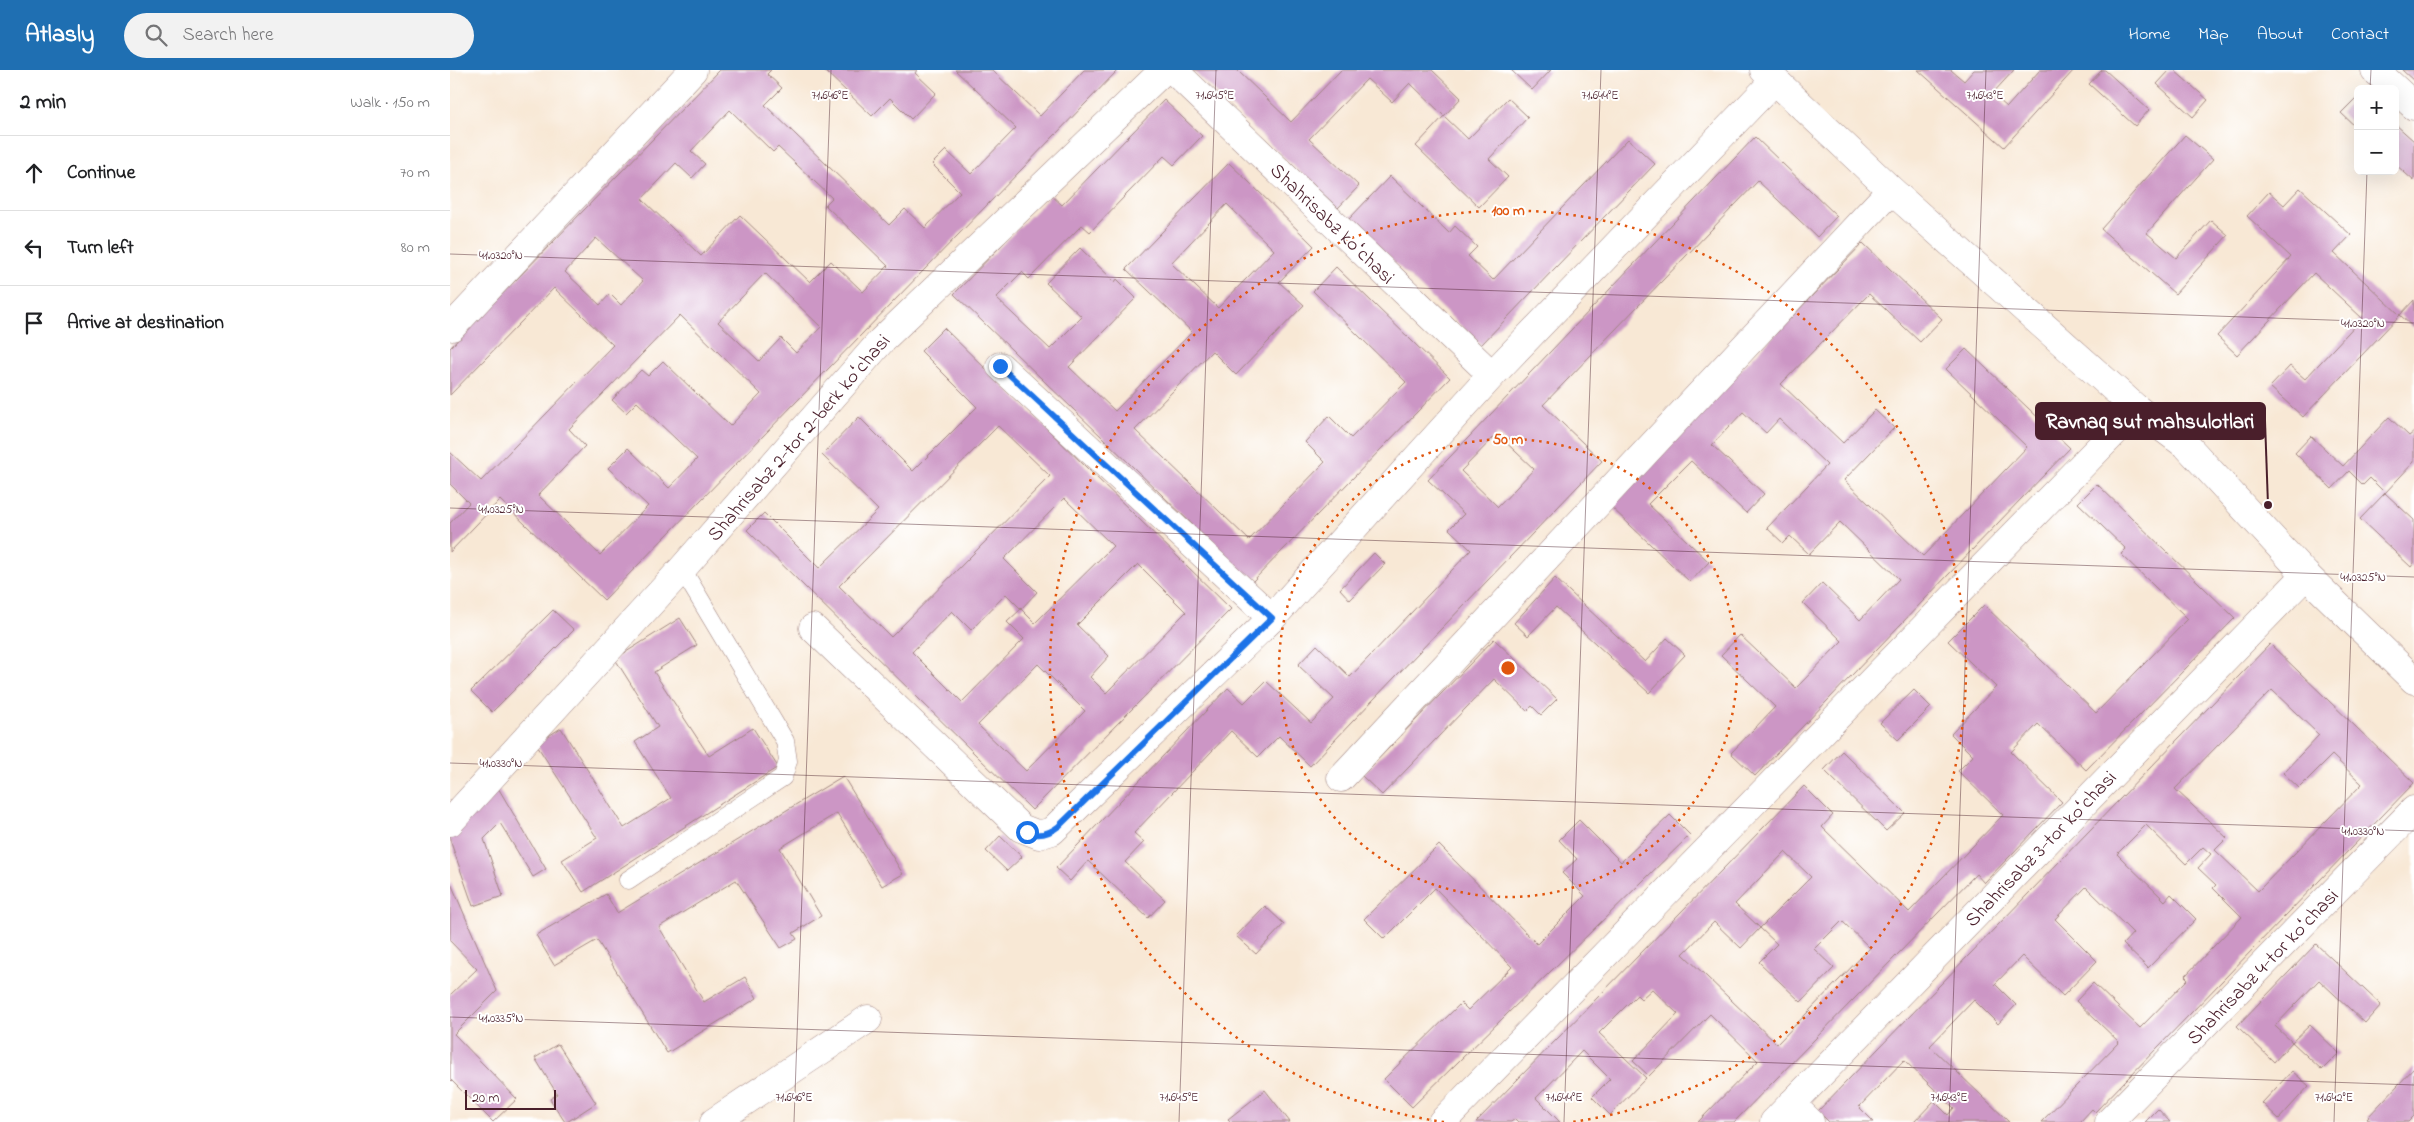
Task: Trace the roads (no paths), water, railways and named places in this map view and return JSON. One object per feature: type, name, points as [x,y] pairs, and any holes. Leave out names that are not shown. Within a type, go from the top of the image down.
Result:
[{"type":"street","points":[[452,327],[693,70]]},
{"type":"street","name":"Shahrisabz 2-tor 2-berk koʻchasi","points":[[450,822],[682,569],[882,340],[1164,70]]},
{"type":"street","name":"Shahrisabz koʻchasi","points":[[1173,70],[1492,375]]},
{"type":"street","points":[[2375,70],[2414,106]]},
{"type":"street","points":[[813,628],[1021,828],[1039,835],[1052,831],[1272,618],[1492,375],[1769,76],[1891,190],[2137,409],[2187,446],[2306,575],[2414,680]]},
{"type":"street","points":[[1341,778],[1891,190]]},
{"type":"street","points":[[1000,366],[1272,618]]},
{"type":"street","points":[[1442,1122],[2137,409]]},
{"type":"street","name":"Shahrisabz 3-tor koʻchasi","points":[[1792,1116],[2306,575]]},
{"type":"street","name":"Shahrisabz 4-tor koʻchasi","points":[[2109,1122],[2414,810]]},
{"type":"street","points":[[714,1122],[868,1019]]},
{"type":"lane","points":[[628,880],[782,777],[788,761],[785,741],[682,569]]},
{"type":"place","name":"Ravnaq sut mahsulotlari","points":[[2268,505]]}]
